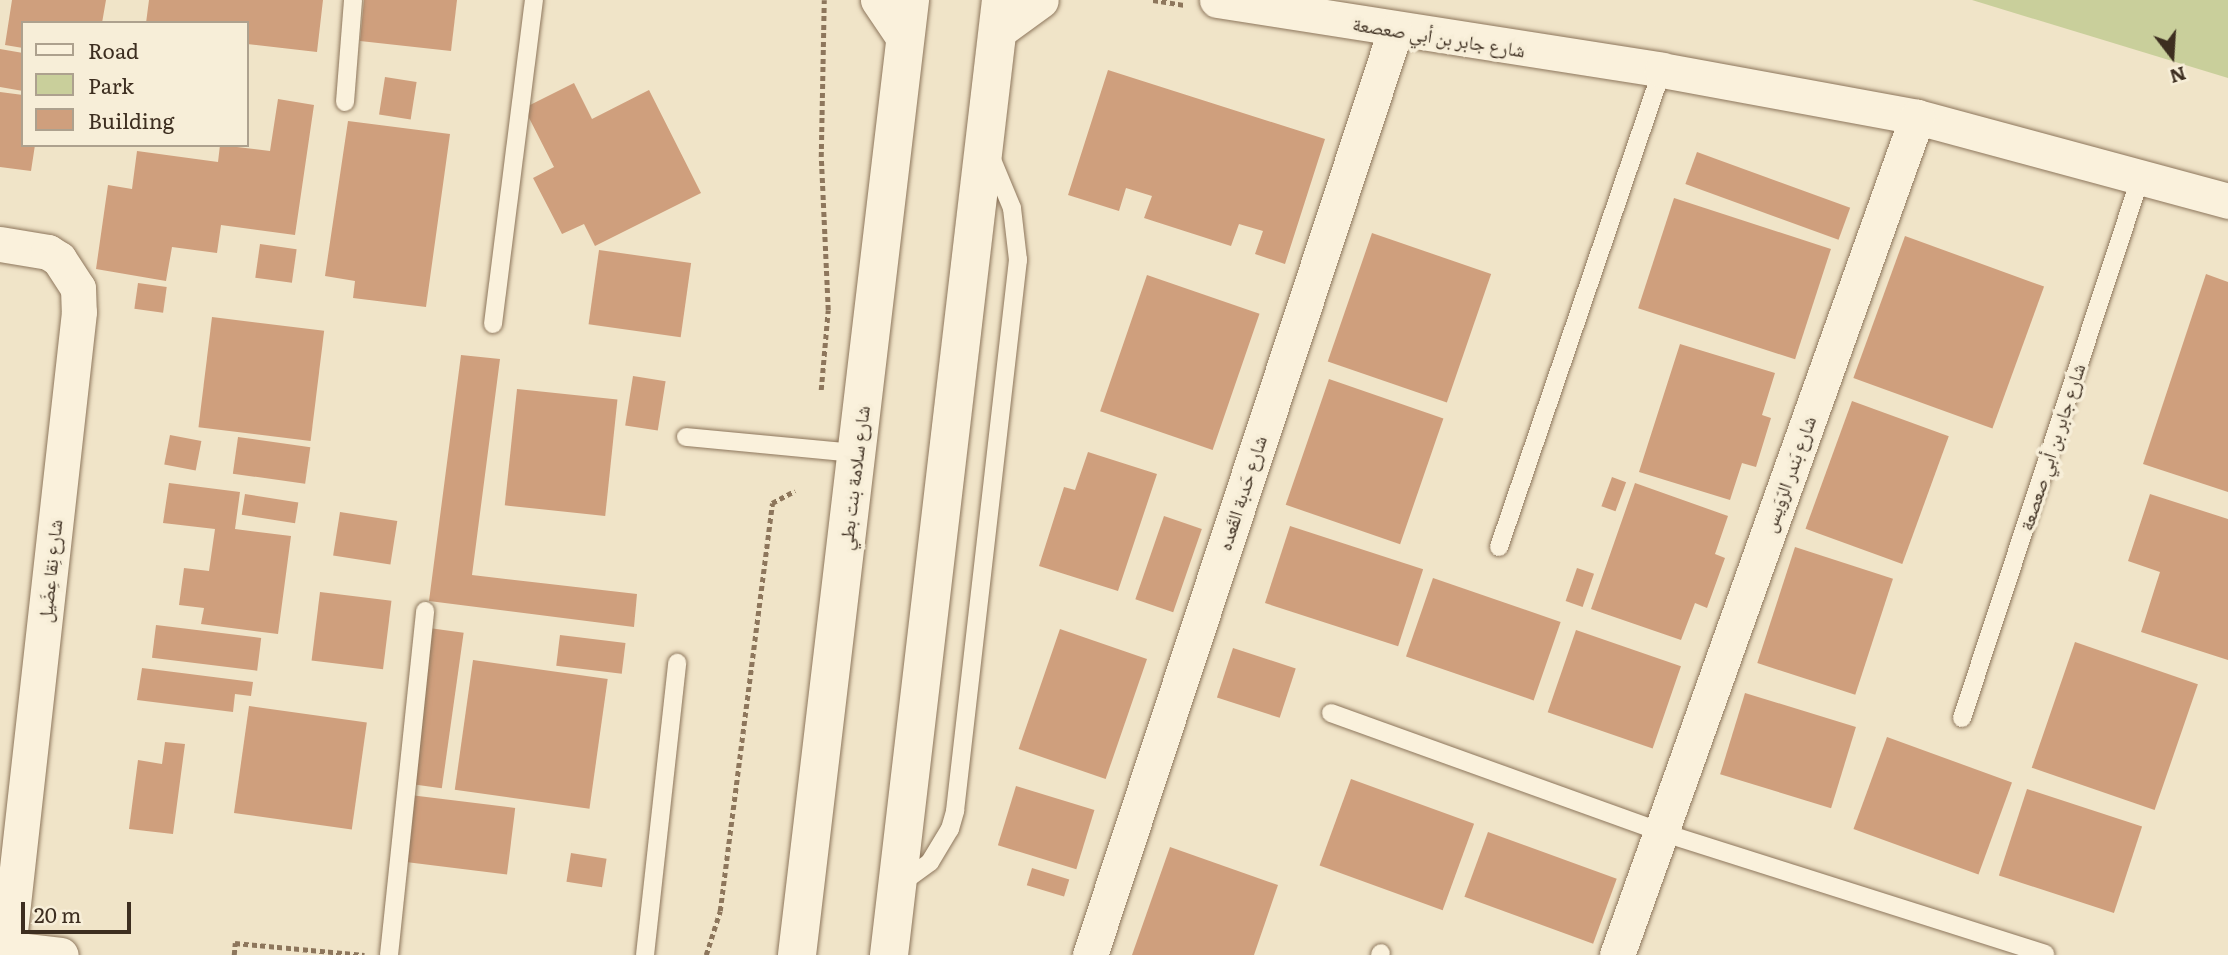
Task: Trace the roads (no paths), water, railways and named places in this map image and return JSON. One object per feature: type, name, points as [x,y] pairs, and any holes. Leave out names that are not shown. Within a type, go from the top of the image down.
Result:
[{"type":"main road","name":"شارع سلامة بنت بطي","points":[[797,955],[910,0]]},
{"type":"main road","points":[[888,955],[999,16]]},
{"type":"street","points":[[878,0],[905,40]]},
{"type":"street","points":[[999,16],[1041,0]]},
{"type":"street","name":"شارع جابر بن أبي صعصعة","points":[[1217,0],[1395,31],[1662,70],[1917,117],[2228,201]]},
{"type":"street","name":"شارع حَدبة القَعده","points":[[1090,955],[1395,31]]},
{"type":"street","name":"شارع بَندر الرّوَيس","points":[[1617,955],[1917,117]]},
{"type":"street","name":"شارع نِقا عِضَيل","points":[[0,244],[48,252],[59,259],[78,288],[79,312],[4,948]]},
{"type":"street","points":[[4,948],[61,955]]},
{"type":"lane","points":[[345,102],[353,0]]},
{"type":"lane","points":[[493,324],[534,0]]},
{"type":"lane","points":[[1499,547],[1662,70]]},
{"type":"lane","name":"شارع جابر بن أبي صعصعة","points":[[1962,718],[2141,176]]},
{"type":"lane","points":[[686,438],[856,453]]},
{"type":"lane","points":[[389,955],[425,611]]},
{"type":"lane","points":[[645,955],[677,663]]},
{"type":"lane","points":[[1331,713],[1661,832],[2045,954]]}]
